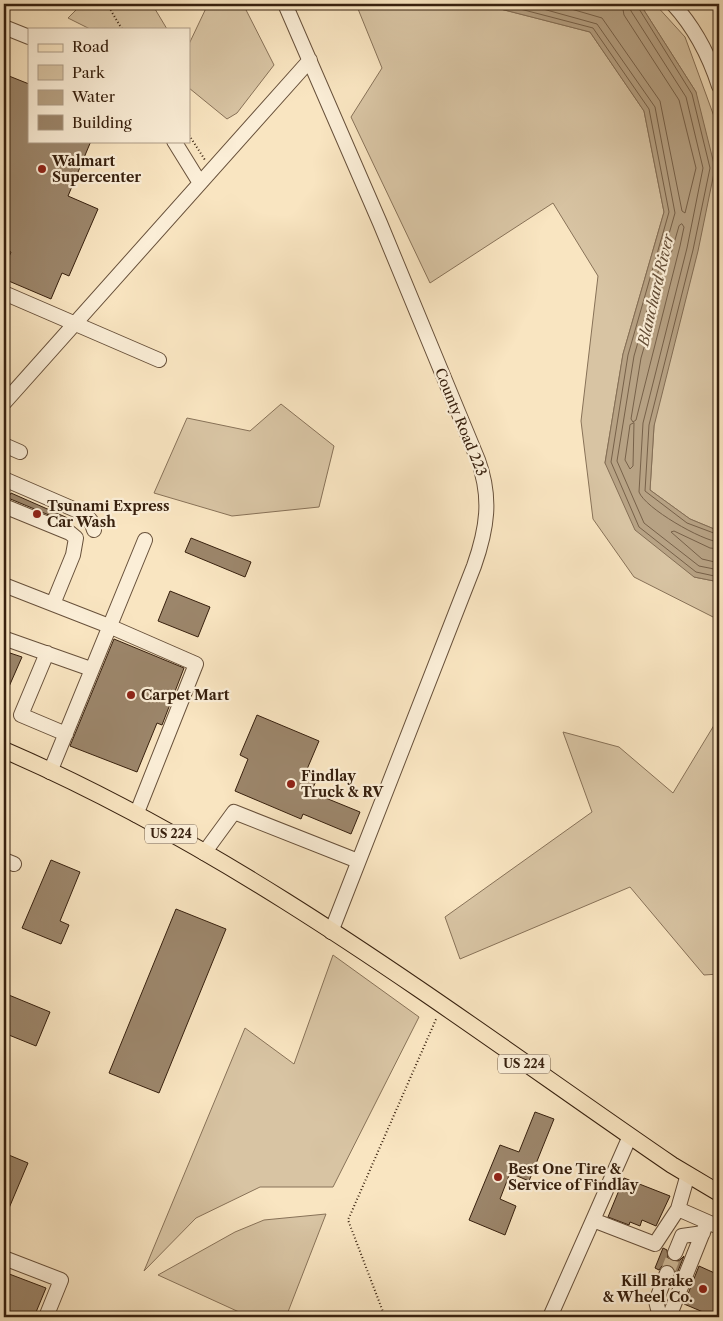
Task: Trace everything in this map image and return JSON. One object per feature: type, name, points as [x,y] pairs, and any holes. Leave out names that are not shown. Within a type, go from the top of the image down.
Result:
[{"type":"main road","name":"US 224","points":[[4,750],[136,815],[204,853],[331,932],[630,1136],[719,1193]]},
{"type":"street","name":"County Road 223","points":[[284,4],[310,60],[478,460],[487,492],[486,525],[474,566],[331,932]]},
{"type":"street","points":[[673,4],[694,30],[706,52],[719,86]]},
{"type":"street","points":[[4,27],[28,37]]},
{"type":"street","points":[[4,404],[310,60]]},
{"type":"street","points":[[175,142],[200,183]]},
{"type":"street","points":[[4,293],[159,360]]},
{"type":"street","points":[[4,445],[20,452]]},
{"type":"street","points":[[4,479],[85,514],[91,520],[94,530]]},
{"type":"street","points":[[4,506],[70,533],[76,538],[73,555],[53,604]]},
{"type":"street","points":[[50,772],[145,540]]},
{"type":"street","points":[[4,585],[109,626],[196,664],[136,815]]},
{"type":"street","points":[[6,640],[91,669]]},
{"type":"street","points":[[46,654],[21,715],[66,734]]},
{"type":"street","points":[[204,853],[234,812],[358,861]]},
{"type":"street","points":[[550,1317],[630,1136]]},
{"type":"street","points":[[593,1220],[655,1244],[678,1209],[688,1174]]},
{"type":"street","points":[[678,1209],[710,1227]]},
{"type":"street","points":[[675,1253],[682,1236],[710,1227]]},
{"type":"street","points":[[670,1317],[710,1227]]},
{"type":"street","points":[[4,1258],[61,1280],[46,1317]]},
{"type":"street","points":[[660,1317],[656,1301],[668,1273]]},
{"type":"path","points":[[106,4],[121,28]]},
{"type":"path","points":[[190,137],[211,171]]},
{"type":"path","points":[[385,1317],[348,1220],[442,1006]]},
{"type":"green space","points":[[79,4],[152,4],[166,28],[88,28],[68,18],[80,6]]},
{"type":"green space","points":[[208,4],[243,4],[274,65],[237,113],[227,119],[190,89],[190,42]]},
{"type":"green space","points":[[356,4],[481,4],[590,32],[644,111],[664,212],[623,354],[605,463],[694,577],[719,582],[719,620],[634,577],[593,519],[581,421],[598,276],[553,203],[430,283],[351,117],[382,68]]},
{"type":"green space","points":[[640,4],[655,4],[685,37],[719,130],[719,531],[690,519],[650,490],[654,426],[696,92]]},
{"type":"green space","points":[[281,404],[334,446],[319,507],[232,516],[154,493],[187,418],[250,431]]},
{"type":"green space","points":[[719,717],[719,974],[704,975],[630,887],[460,959],[445,917],[592,812],[563,732],[619,747],[673,793]]},
{"type":"green space","points":[[333,955],[419,1017],[333,1187],[260,1187],[196,1218],[144,1271],[245,1028],[294,1064]]},
{"type":"green space","points":[[326,1214],[286,1317],[250,1317],[158,1275],[235,1232],[264,1220]]},
{"type":"water","name":"Blanchard River","points":[[481,4],[640,4],[696,92],[715,168],[698,251],[654,426],[650,490],[690,519],[719,531],[719,582],[694,577],[635,530],[605,463],[623,354],[664,212],[644,111],[590,32]]},
{"type":"building","name":"Walmart Supercenter","points":[[4,74],[28,84],[28,142],[91,142],[68,196],[98,209],[69,276],[62,273],[51,299],[4,279],[4,269],[11,252],[4,249]]},
{"type":"building","points":[[11,493],[70,519],[68,523],[8,498]]},
{"type":"building","points":[[191,538],[251,562],[245,577],[185,552]]},
{"type":"building","points":[[170,591],[210,607],[198,637],[158,621]]},
{"type":"building","name":"Carpet Mart","points":[[114,639],[184,668],[162,725],[157,723],[137,772],[70,746]]},
{"type":"building","points":[[4,651],[22,657],[4,698]]},
{"type":"building","points":[[257,715],[319,741],[305,774],[317,779],[311,792],[360,812],[351,834],[303,814],[301,819],[235,791],[248,759],[240,755]]},
{"type":"building","points":[[51,860],[80,872],[60,921],[69,925],[61,944],[22,928]]},
{"type":"building","points":[[176,909],[226,929],[159,1093],[109,1073]]},
{"type":"building","points":[[4,993],[50,1012],[36,1046],[4,1033]]},
{"type":"building","name":"Best One Tire & Service of Findlay","points":[[535,1112],[554,1119],[529,1181],[510,1173],[500,1199],[516,1206],[505,1235],[469,1220],[500,1145],[519,1152]]},
{"type":"building","points":[[4,1153],[28,1163],[4,1220]]},
{"type":"building","points":[[624,1178],[670,1196],[656,1226],[642,1220],[640,1226],[630,1222],[629,1225],[608,1217]]},
{"type":"building","points":[[663,1248],[667,1250],[668,1258],[672,1261],[680,1260],[684,1256],[676,1276],[674,1268],[670,1265],[662,1266],[659,1270],[655,1268]]},
{"type":"building","name":"Kill Brake & Wheel Co.","points":[[699,1266],[719,1275],[719,1307],[715,1317],[684,1304]]},
{"type":"building","points":[[4,1272],[46,1288],[34,1317],[15,1317],[4,1313]]},
{"type":"tunnel","points":[[667,1273],[675,1253]]},
{"type":"place","name":"Walmart Supercenter","points":[[42,169]]},
{"type":"place","name":"Tsunami Express Car Wash","points":[[37,514]]},
{"type":"place","name":"Carpet Mart","points":[[131,695]]},
{"type":"place","name":"Findlay Truck & RV","points":[[291,784]]},
{"type":"place","name":"Best One Tire & Service of Findlay","points":[[498,1177]]},
{"type":"place","name":"Kill Brake & Wheel Co.","points":[[703,1289]]}]
